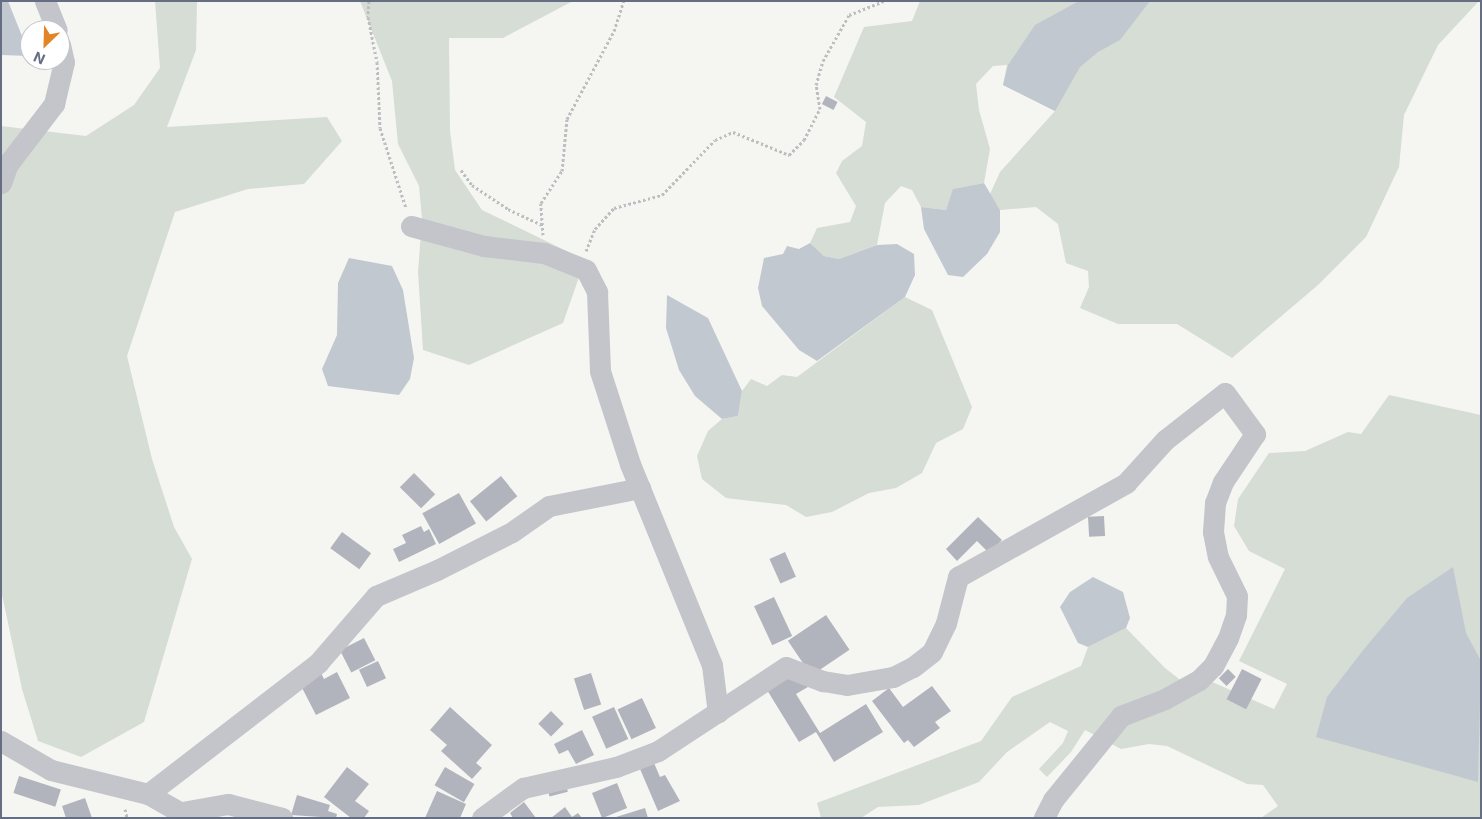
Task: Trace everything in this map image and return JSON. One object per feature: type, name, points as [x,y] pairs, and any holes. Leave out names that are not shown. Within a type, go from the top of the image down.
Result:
[{"type":"street","points":[[45,1],[53,20]]},
{"type":"street","points":[[1,183],[8,164],[54,104],[62,70]]},
{"type":"street","points":[[411,226],[484,246],[544,253],[586,270],[598,292],[600,372],[640,488],[712,665],[718,713]]},
{"type":"street","points":[[482,818],[523,788],[616,767],[658,751],[786,667],[823,681],[847,685],[893,677],[913,667],[932,652],[946,623],[958,577],[1126,483],[1165,440],[1225,393],[1255,434],[1223,482],[1215,503],[1213,532],[1218,557],[1237,596],[1236,615],[1228,638],[1212,666],[1199,680],[1165,699],[1121,716],[1053,800],[1044,818]]},
{"type":"street","points":[[148,794],[318,663],[376,596],[512,532],[549,506],[640,488]]},
{"type":"street","points":[[1,741],[50,770],[148,794],[186,815],[228,804],[282,818]]},
{"type":"path","points":[[369,1],[368,17],[377,62],[380,128],[411,226]]},
{"type":"path","points":[[544,253],[541,203],[562,172],[567,119],[614,31],[624,1]]},
{"type":"path","points":[[579,266],[595,229],[614,208],[662,196],[715,140],[733,132],[789,156],[804,140],[820,109],[816,85],[823,61],[849,15],[884,1]]},
{"type":"path","points":[[460,170],[472,185],[508,209],[542,225]]},
{"type":"shaded area","points":[[1,1],[8,1],[20,31],[20,56],[1,55]]},
{"type":"shaded area","points":[[155,1],[197,1],[196,50],[167,127],[327,117],[342,141],[304,184],[248,189],[175,212],[127,356],[152,459],[174,527],[192,559],[144,722],[81,757],[38,741],[22,689],[1,590],[1,126],[86,136],[134,105],[160,68]]},
{"type":"shaded area","points":[[360,1],[573,1],[503,38],[449,38],[450,131],[455,170],[482,210],[585,260],[563,323],[469,365],[423,350],[418,272],[422,219],[419,186],[398,144],[392,81]]},
{"type":"shaded area","points":[[920,1],[1479,1],[1438,45],[1404,115],[1399,167],[1366,237],[1318,285],[1232,358],[1177,324],[1118,324],[1080,308],[1089,287],[1088,271],[1066,263],[1058,224],[1036,207],[1000,210],[990,194],[1000,172],[1055,111],[1003,85],[1007,65],[993,66],[976,84],[979,110],[990,149],[984,183],[954,189],[946,210],[921,207],[912,190],[901,186],[885,203],[877,245],[839,259],[824,256],[810,243],[817,228],[850,222],[856,206],[836,173],[842,161],[862,146],[866,122],[834,97],[864,27],[912,21]]},
{"type":"shaded area","points":[[1079,1],[1150,1],[1120,40],[1098,52],[1080,67],[1055,111],[1003,85],[1008,65],[1035,25]]},
{"type":"shaded area","points":[[984,183],[1000,210],[1000,232],[987,254],[963,277],[948,275],[924,229],[921,207],[946,210],[953,189]]},
{"type":"shaded area","points":[[810,243],[824,256],[839,259],[877,245],[897,244],[914,254],[915,275],[905,297],[817,361],[799,350],[762,306],[758,288],[764,258],[783,254],[787,246],[799,249]]},
{"type":"shaded area","points":[[349,258],[392,266],[403,290],[414,358],[410,379],[399,395],[328,386],[322,369],[337,335],[338,283]]},
{"type":"shaded area","points":[[667,295],[708,318],[742,391],[738,416],[722,419],[695,396],[679,370],[666,328]]},
{"type":"shaded area","points":[[905,297],[932,310],[972,407],[963,429],[936,443],[922,473],[896,488],[869,493],[832,512],[806,517],[786,505],[726,498],[702,479],[697,456],[708,431],[722,419],[738,416],[742,391],[751,379],[767,386],[782,375],[797,377]]},
{"type":"shaded area","points":[[1389,395],[1481,415],[1481,818],[1261,818],[1278,806],[1263,785],[1247,784],[1167,746],[1149,744],[1121,749],[1085,730],[1071,752],[1047,777],[1039,769],[1063,743],[1068,731],[1050,722],[1007,752],[979,782],[919,805],[878,807],[861,818],[821,818],[817,803],[981,741],[1012,697],[1081,666],[1088,647],[1126,628],[1165,668],[1193,690],[1210,681],[1274,709],[1287,684],[1239,661],[1285,569],[1249,551],[1234,526],[1238,499],[1269,453],[1305,451],[1348,432],[1361,434]]},
{"type":"shaded area","points":[[1453,567],[1466,633],[1481,661],[1478,782],[1316,737],[1327,697],[1364,649],[1407,598]]},
{"type":"shaded area","points":[[1093,577],[1123,592],[1130,618],[1126,628],[1088,647],[1078,643],[1060,607],[1070,592]]},
{"type":"building","points":[[826,96],[838,102],[833,110],[822,104]]},
{"type":"building","points":[[414,473],[435,494],[421,508],[400,487]]},
{"type":"building","points":[[501,476],[517,496],[486,521],[470,501]]},
{"type":"building","points":[[459,493],[476,524],[439,544],[422,513]]},
{"type":"building","points":[[1104,516],[1105,536],[1089,537],[1088,517]]},
{"type":"building","points":[[978,517],[1002,540],[989,553],[977,541],[957,561],[946,549]]},
{"type":"building","points":[[421,526],[424,532],[429,529],[436,544],[399,562],[393,549],[406,543],[402,535]]},
{"type":"building","points":[[342,532],[371,553],[359,569],[330,548]]},
{"type":"building","points":[[785,552],[796,577],[780,584],[769,559]]},
{"type":"building","points":[[774,597],[792,636],[772,645],[754,606]]},
{"type":"building","points":[[826,615],[849,650],[811,676],[788,641]]},
{"type":"building","points":[[364,638],[375,660],[351,673],[340,650]]},
{"type":"building","points":[[378,661],[386,678],[367,687],[359,670]]},
{"type":"building","points":[[319,669],[324,679],[337,672],[350,698],[316,715],[298,680]]},
{"type":"building","points":[[1228,669],[1236,677],[1227,686],[1219,678]]},
{"type":"building","points":[[1242,669],[1262,679],[1246,709],[1227,699]]},
{"type":"building","points":[[591,673],[601,704],[584,710],[574,679]]},
{"type":"building","points":[[794,674],[813,684],[796,694],[820,733],[866,704],[883,732],[834,762],[816,732],[799,742],[767,690]]},
{"type":"building","points":[[932,686],[951,711],[935,722],[940,728],[914,747],[908,740],[904,743],[872,701],[889,688],[903,707]]},
{"type":"building","points":[[642,698],[656,728],[631,739],[618,709]]},
{"type":"building","points":[[450,707],[492,745],[476,763],[482,768],[472,779],[441,751],[447,745],[430,730]]},
{"type":"building","points":[[614,707],[628,739],[606,749],[592,717]]},
{"type":"building","points":[[551,711],[564,724],[551,736],[538,724]]},
{"type":"building","points":[[582,730],[594,755],[576,764],[568,750],[559,754],[554,744]]},
{"type":"building","points":[[654,763],[660,777],[665,775],[680,801],[658,811],[640,769]]},
{"type":"building","points":[[347,767],[369,784],[355,801],[369,811],[364,818],[351,818],[324,797]]},
{"type":"building","points":[[445,767],[474,784],[464,802],[434,785]]},
{"type":"building","points":[[19,776],[61,790],[55,807],[13,793]]},
{"type":"building","points":[[565,781],[568,792],[549,797],[547,786]]},
{"type":"building","points":[[617,783],[627,808],[602,818],[592,793]]},
{"type":"building","points":[[437,791],[466,804],[460,818],[425,818]]},
{"type":"building","points":[[297,795],[330,805],[328,811],[337,814],[336,818],[291,815]]},
{"type":"building","points":[[85,798],[92,818],[66,818],[62,806]]},
{"type":"building","points":[[524,802],[536,818],[513,818],[510,813]]},
{"type":"building","points":[[565,807],[572,817],[578,813],[582,818],[551,818]]},
{"type":"building","points":[[645,808],[648,818],[616,818],[616,817]]}]
